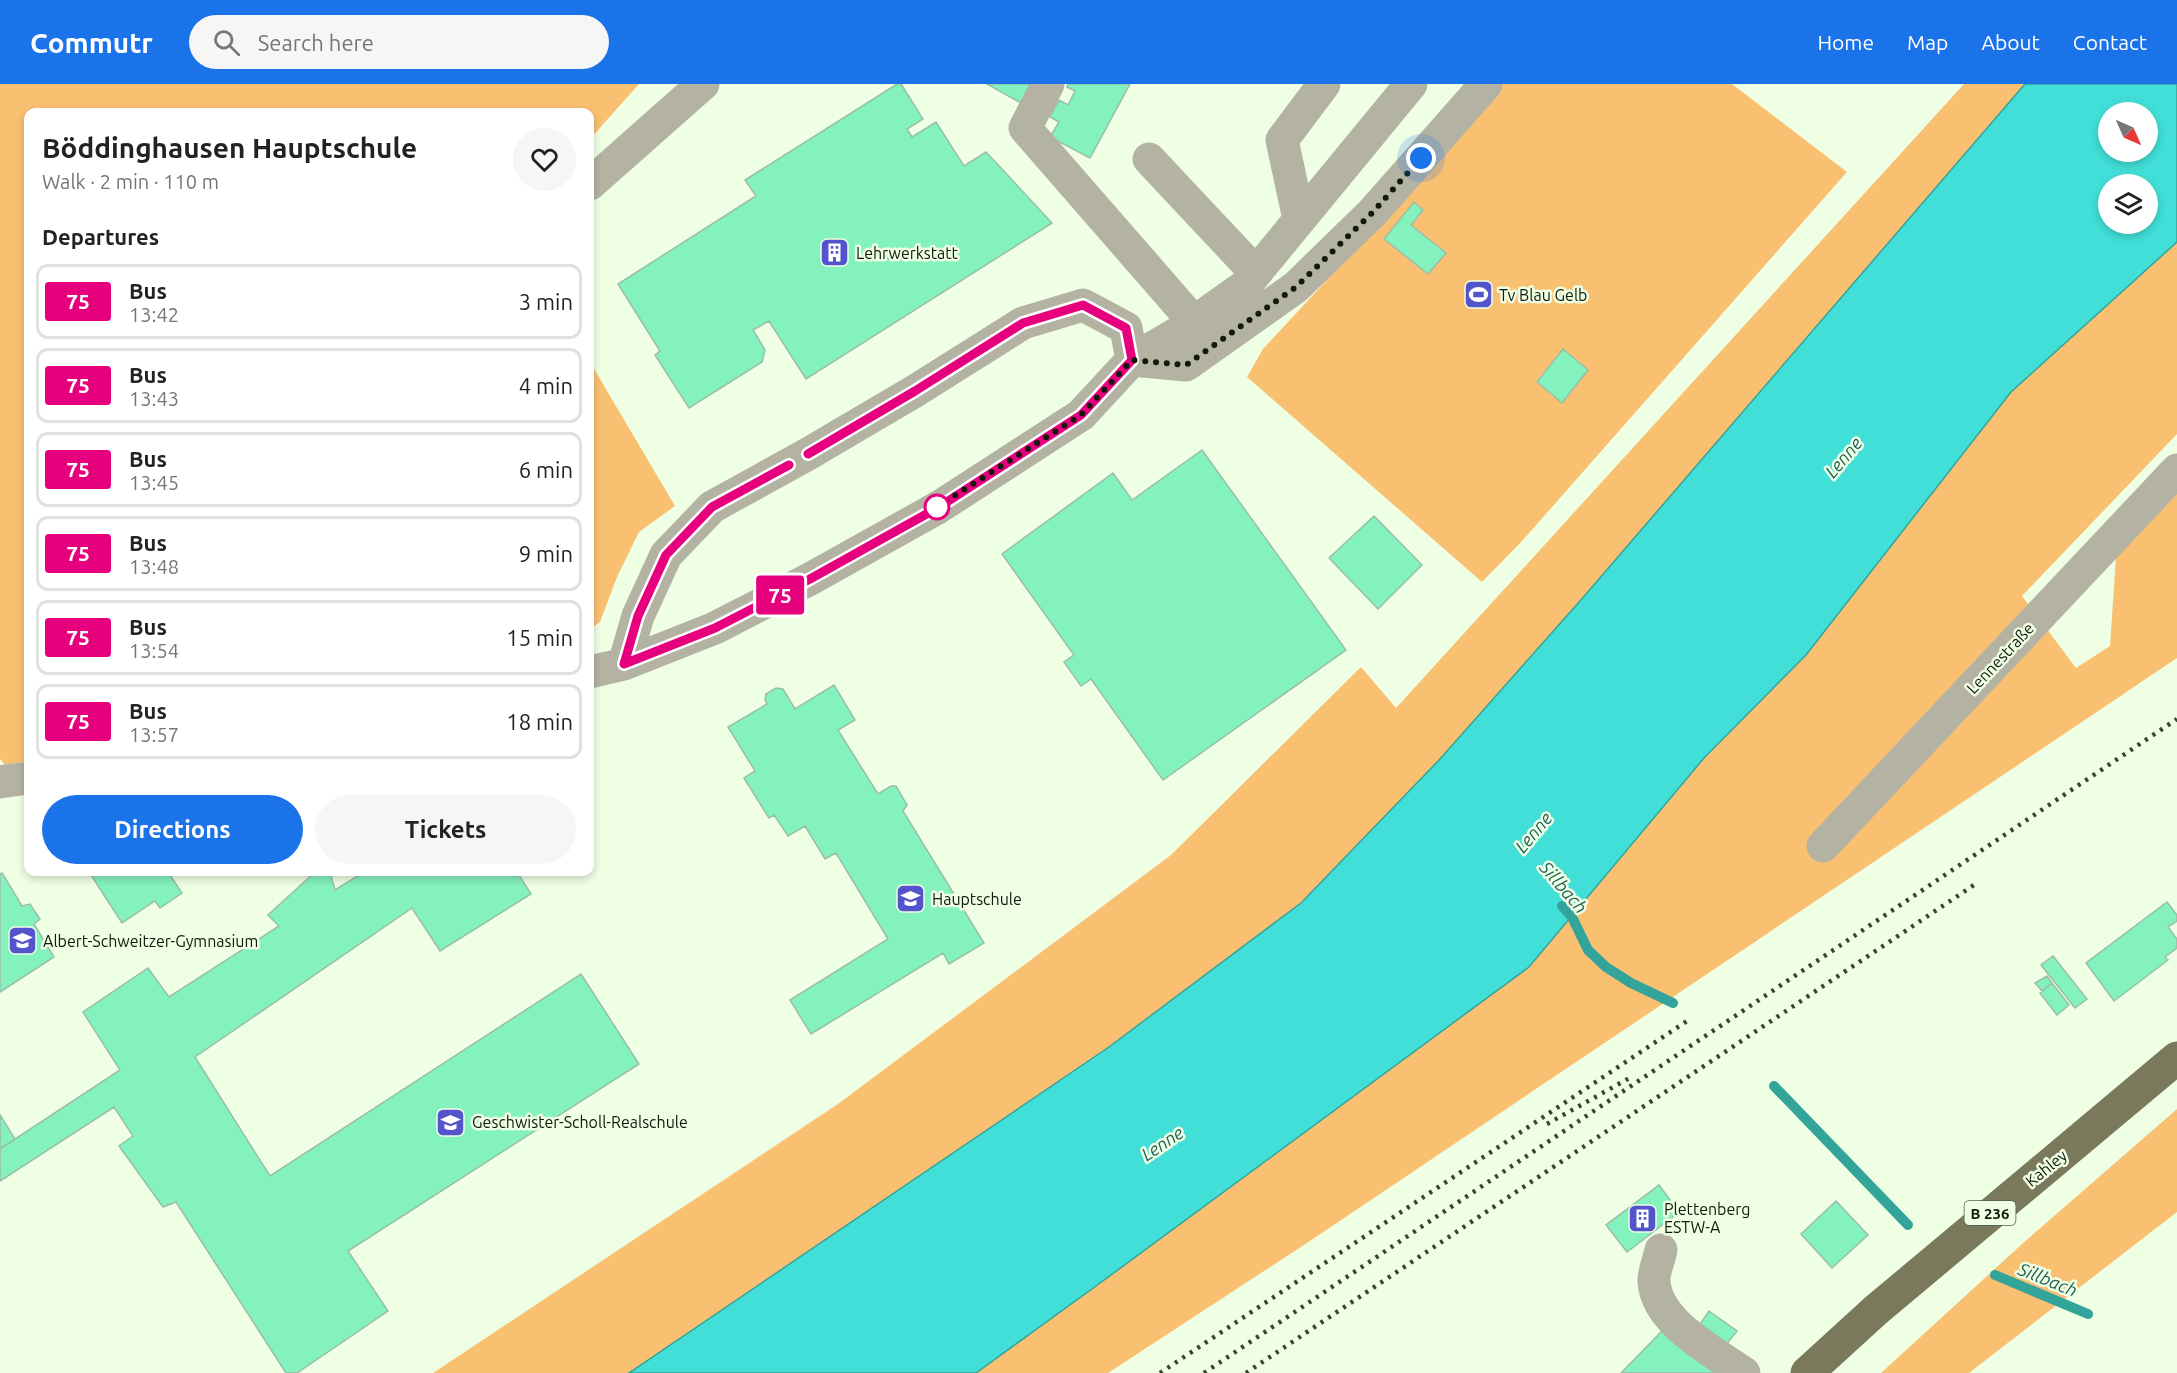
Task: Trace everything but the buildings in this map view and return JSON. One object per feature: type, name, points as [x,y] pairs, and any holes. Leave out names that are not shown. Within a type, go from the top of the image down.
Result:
[{"type":"main road","name":"Kahley","points":[[1807,1373],[1876,1310],[2177,1058]]},
{"type":"street","points":[[594,180],[703,84]]},
{"type":"street","points":[[1048,84],[1024,128],[1194,322]]},
{"type":"street","points":[[1299,219],[1282,140],[1324,84]]},
{"type":"street","points":[[594,671],[624,664],[715,628],[810,579],[939,507],[1081,415],[1132,360],[1194,322],[1245,286],[1412,84]]},
{"type":"street","points":[[1132,360],[1186,365],[1296,287],[1373,212],[1486,84]]},
{"type":"street","points":[[1149,159],[1256,273]]},
{"type":"street","points":[[624,664],[638,616],[666,555],[712,507],[905,397],[1023,323],[1083,305],[1126,328],[1132,360]]},
{"type":"street","name":"Lennestraße","points":[[1823,846],[2177,470]]},
{"type":"street","points":[[0,782],[24,779]]},
{"type":"street","points":[[1661,1250],[1654,1282],[1663,1310],[1684,1330],[1744,1373]]},
{"type":"shaded area","points":[[0,84],[639,84],[594,135],[594,108],[24,108],[24,762],[5,765],[0,759]]},
{"type":"shaded area","name":"Tv Blau Gelb","points":[[1490,84],[1732,84],[1847,172],[1523,540],[1482,582],[1247,377],[1263,349],[1363,241]]},
{"type":"shaded area","points":[[1964,84],[2025,84],[1580,601],[1440,759],[1301,903],[1109,1047],[629,1373],[433,1373],[838,1104],[1171,855],[1361,667],[1396,708]]},
{"type":"shaded area","points":[[2177,242],[2177,434],[2022,596],[2076,668],[2110,646],[2116,557],[2177,488],[2177,658],[1310,1241],[1108,1373],[976,1373],[1529,967],[1704,758],[1806,655],[2011,392]]},
{"type":"shaded area","points":[[594,369],[675,506],[639,532],[617,577],[600,622],[594,626]]},
{"type":"shaded area","points":[[2177,1109],[2177,1212],[1969,1373],[1881,1373],[2022,1244]]},
{"type":"water","name":"Lenne","points":[[2025,84],[2177,84],[2177,242],[2011,392],[1806,655],[1704,758],[1529,967],[976,1373],[629,1373],[1109,1047],[1301,903],[1440,759],[1580,601]]},
{"type":"waterway","name":"Sillbach","points":[[1562,906],[1572,917],[1588,950],[1606,967],[1631,983],[1673,1003]]},
{"type":"waterway","name":"Sillbach","points":[[1774,1086],[1908,1225]]},
{"type":"waterway","name":"Sillbach","points":[[1995,1275],[2088,1314]]},
{"type":"railway","points":[[1204,1373],[2177,719]]},
{"type":"railway","points":[[1246,1373],[1974,885]]},
{"type":"railway","points":[[1160,1373],[1687,1021]]},
{"type":"railway","points":[[1547,1124],[1633,1076]]},
{"type":"bus line","name":"75","points":[[789,465],[712,507],[666,555],[638,616],[624,664],[715,628],[810,579],[939,507],[1081,415],[1132,360],[1126,328],[1083,305],[1023,323],[915,391],[808,454]]},
{"type":"place","name":"Lehrwerkstatt","points":[[835,253]]},
{"type":"place","name":"Tv Blau Gelb","points":[[1478,295]]},
{"type":"place","name":"Hauptschule","points":[[911,899]]},
{"type":"place","name":"Albert-Schweitzer-Gymnasium","points":[[22,941]]},
{"type":"place","name":"Geschwister-Scholl-Realschule","points":[[451,1122]]},
{"type":"place","name":"Plettenberg ESTW-A","points":[[1643,1218]]},
{"type":"route","points":[[937,507],[1081,415],[1132,360],[1186,365],[1296,287],[1373,212],[1421,158]]}]
